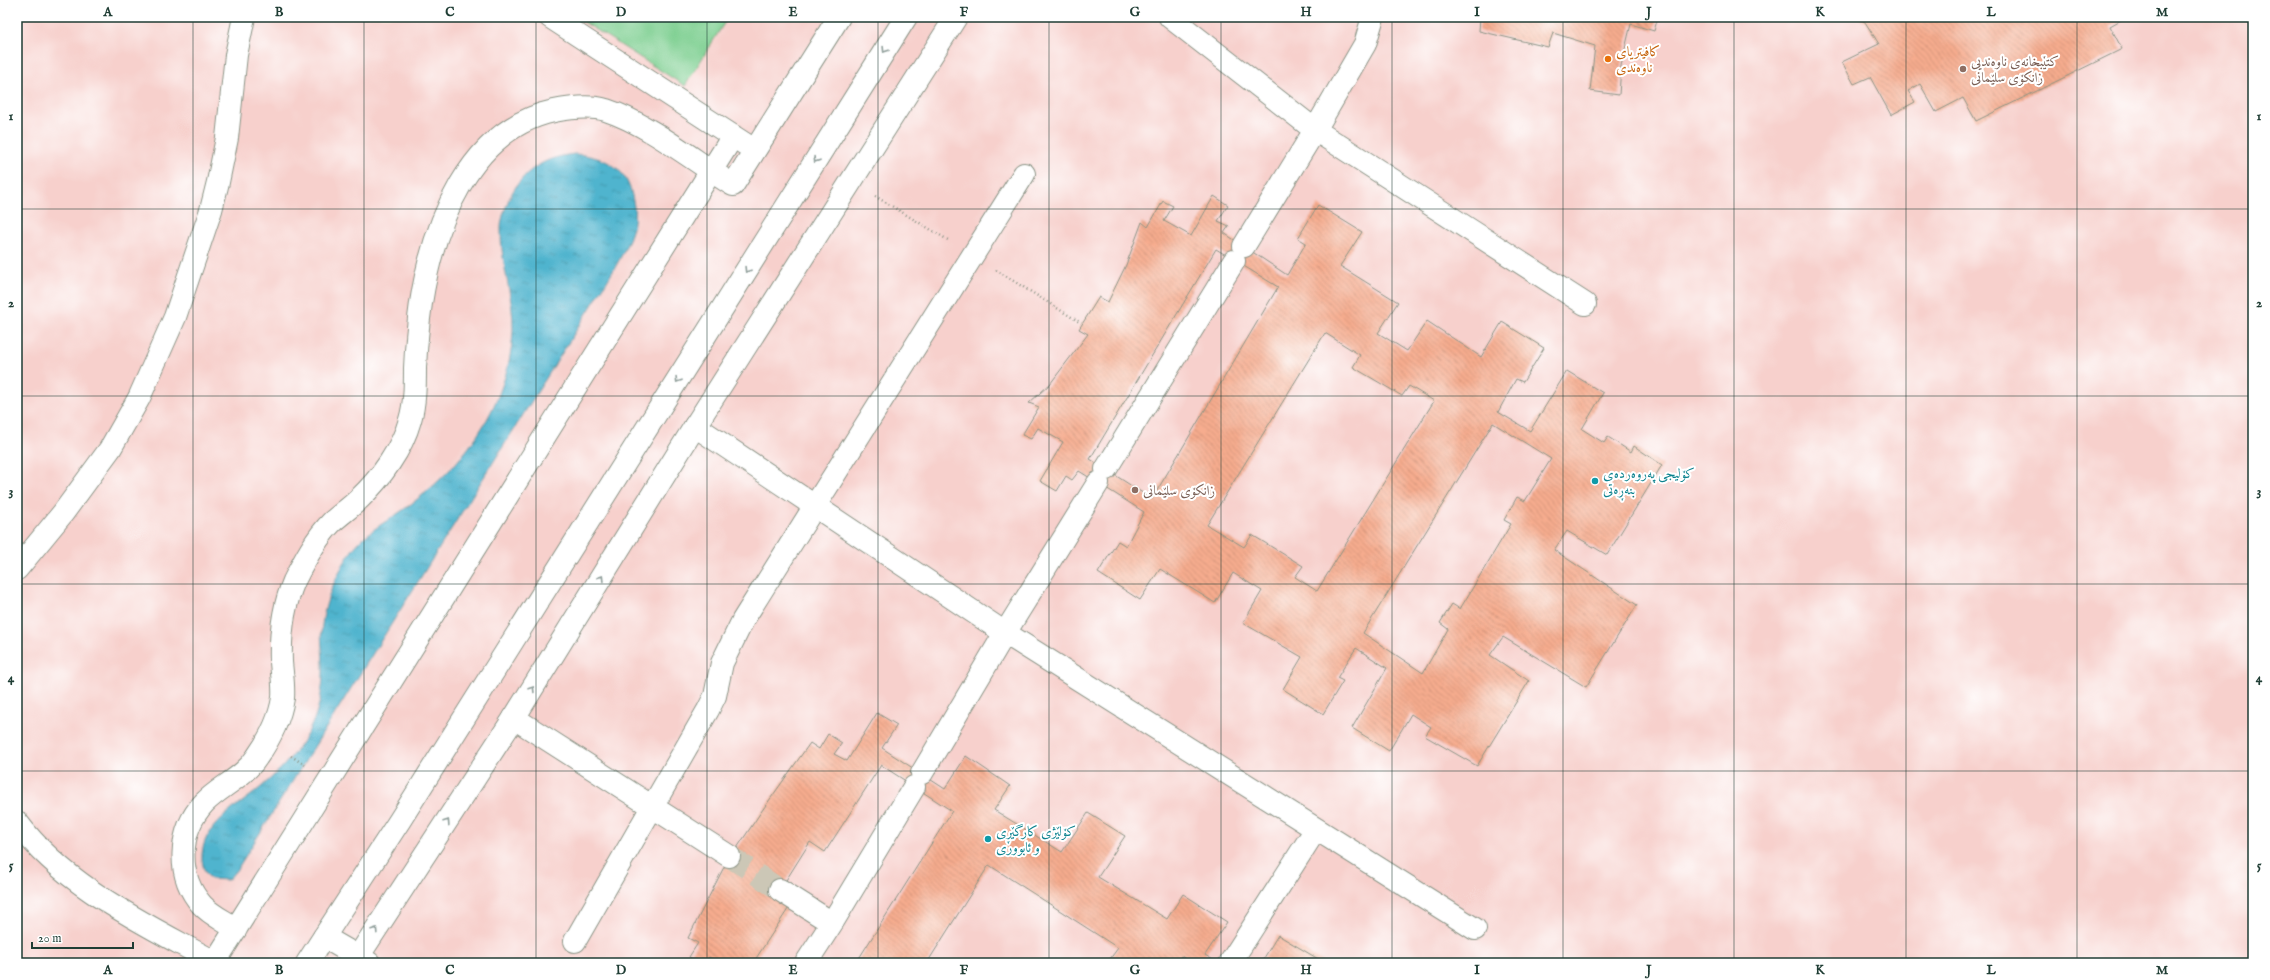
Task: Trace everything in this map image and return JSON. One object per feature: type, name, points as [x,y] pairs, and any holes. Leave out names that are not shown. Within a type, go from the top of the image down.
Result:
[{"type":"street","points":[[17,569],[110,450],[139,398],[175,317],[211,210],[218,182],[227,138],[236,55],[244,17]]},
{"type":"street","points":[[550,17],[755,150]]},
{"type":"street","points":[[236,929],[206,908],[190,886],[184,861],[185,836],[190,824],[205,802],[247,770],[254,762],[273,728],[283,695],[281,650],[284,614],[288,598],[305,560],[332,523],[373,484],[393,457],[405,434],[412,410],[421,302],[428,269],[443,219],[463,180],[477,160],[496,140],[515,126],[537,115],[579,108],[603,109],[628,118],[733,185],[839,17]]},
{"type":"street","points":[[307,963],[400,820],[906,17]]},
{"type":"street","points":[[324,937],[360,961],[514,718],[695,426],[956,17]]},
{"type":"street","points":[[1170,17],[1315,130],[1585,304]]},
{"type":"street","points":[[806,963],[832,923],[1005,633],[1315,130],[1365,44],[1373,17]]},
{"type":"street","points":[[17,822],[36,846],[67,874],[171,939],[216,963],[733,136]]},
{"type":"street","points":[[575,941],[710,706],[715,696],[722,663],[743,620],[814,505],[1024,174]]},
{"type":"street","points":[[695,426],[1005,633],[1475,929]]},
{"type":"street","points":[[514,718],[728,856]]},
{"type":"street","points":[[1230,963],[1316,829]]},
{"type":"street","points":[[780,890],[832,923]]},
{"type":"path","points":[[287,753],[308,767]]},
{"type":"shaded area","name":"زانکۆی سلێمانی","points":[[17,17],[2253,17],[2253,963],[17,963]]},
{"type":"green space","points":[[576,17],[728,17],[685,86]]},
{"type":"water","points":[[575,154],[586,155],[606,161],[621,172],[626,180],[633,201],[634,218],[631,235],[621,257],[238,868],[228,880],[211,879],[207,875],[202,860],[203,847],[207,836],[214,826],[232,809],[276,774],[294,753],[310,729],[318,709],[322,687],[323,665],[321,635],[323,616],[332,588],[344,563],[360,541],[373,530],[410,505],[444,476],[468,449],[488,418],[503,385],[508,367],[513,330],[513,317],[501,242],[502,218],[514,189],[527,173],[553,158]]},
{"type":"building","name":"کافیتریای ناوەندی","points":[[1480,17],[1658,17],[1654,31],[1631,24],[1621,66],[1619,95],[1590,91],[1595,46],[1553,33],[1548,47],[1479,31]]},
{"type":"building","name":"کتێبخانەی ناوەندیی زانکۆی سلێمانی","points":[[1856,17],[2126,17],[2110,26],[2122,49],[1976,121],[1963,98],[1936,112],[1920,84],[1908,91],[1915,102],[1891,115],[1870,77],[1854,84],[1842,62],[1879,44],[1865,22]]},
{"type":"building","name":"کۆلیجی پەروەردەی بنەڕەتی","points":[[1214,196],[1228,205],[1218,221],[1229,226],[1224,233],[1287,275],[1306,243],[1298,238],[1318,205],[1362,232],[1340,266],[1398,302],[1378,333],[1407,351],[1427,321],[1481,357],[1502,322],[1544,348],[1523,382],[1516,379],[1498,412],[1530,431],[1567,371],[1603,393],[1582,429],[1604,443],[1608,437],[1631,452],[1634,446],[1662,465],[1607,555],[1567,531],[1554,550],[1637,605],[1586,687],[1503,637],[1490,655],[1529,681],[1477,766],[1425,736],[1431,727],[1411,714],[1389,751],[1352,728],[1387,668],[1356,648],[1337,678],[1343,681],[1323,714],[1283,689],[1302,657],[1243,623],[1262,591],[1233,573],[1215,603],[1160,569],[1140,600],[1098,573],[1118,541],[1126,546],[1144,512],[1079,471],[1072,480],[1066,476],[1057,491],[1040,481],[1063,442],[1038,428],[1031,439],[1022,435],[1039,407],[1029,403],[1050,384],[1088,334],[1079,329],[1099,297],[1108,302],[1126,265],[1142,222],[1148,227],[1163,201],[1173,206],[1164,221],[1191,236]],"holes":[[[1216,249],[1278,287],[1152,499],[1090,459]],[[1325,333],[1360,355],[1353,367],[1402,396],[1409,386],[1434,401],[1317,591],[1295,577],[1303,566],[1252,535],[1244,547],[1207,525]],[[1493,423],[1551,459],[1525,501],[1517,497],[1504,520],[1511,524],[1460,609],[1452,604],[1440,623],[1448,629],[1423,673],[1363,633]]]},
{"type":"building","name":"كۆلێژی كارگێڕی و ئابووری","points":[[877,713],[897,725],[882,748],[945,789],[966,756],[1010,786],[994,810],[1062,852],[1088,813],[1125,836],[1098,877],[1167,919],[1183,894],[1227,922],[1205,955],[1218,963],[1192,963],[1181,956],[1177,963],[1107,963],[1118,948],[989,865],[927,963],[856,963],[952,811],[881,765],[825,852],[810,842],[778,893],[792,903],[753,963],[720,963],[709,957],[706,963],[700,963],[689,957],[698,943],[688,938],[723,869],[810,743],[819,749],[828,734],[842,743],[834,754],[847,761]]},
{"type":"building","points":[[1278,935],[1325,963],[1261,963]]},
{"type":"tunnel","points":[[729,856],[780,890]]},
{"type":"place","name":"کافیتریای ناوەندی","points":[[1608,59]]},
{"type":"place","name":"کتێبخانەی ناوەندیی زانکۆی سلێمانی","points":[[1963,69]]},
{"type":"place","name":"کۆلیجی پەروەردەی بنەڕەتی","points":[[1595,481]]},
{"type":"place","name":"زانکۆی سلێمانی","points":[[1135,490]]},
{"type":"place","name":"كۆلێژی كارگێڕی و ئابووری","points":[[988,839]]}]
